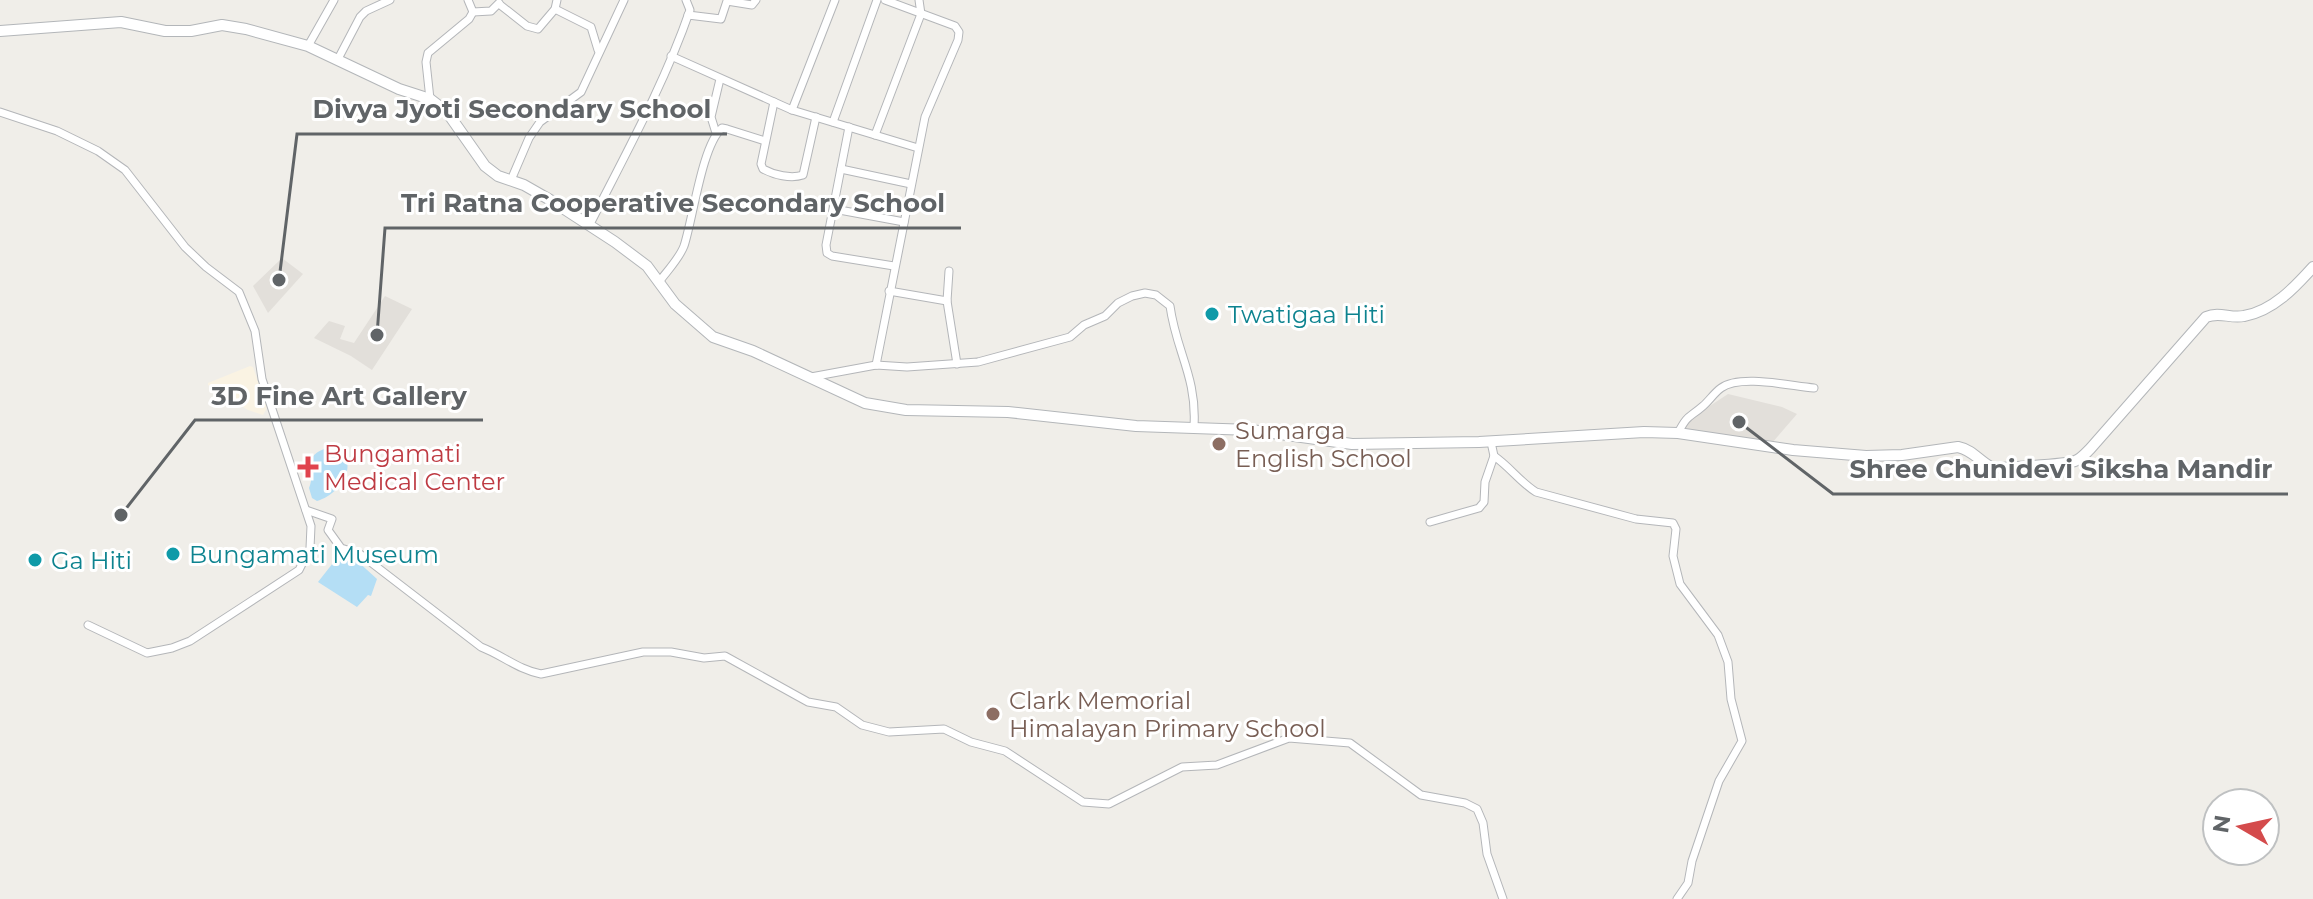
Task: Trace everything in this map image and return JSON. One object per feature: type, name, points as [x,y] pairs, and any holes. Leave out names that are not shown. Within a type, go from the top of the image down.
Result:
[{"type":"main road","points":[[0,31],[121,22],[165,31],[191,31],[222,25],[308,46],[399,89],[430,99],[447,112],[485,166],[498,176],[552,201],[647,266],[675,304],[713,337],[753,351],[865,403],[906,410],[1008,412],[1136,426],[1251,430],[1352,444],[1491,442],[1575,435],[1678,433],[1793,450],[1866,456],[1902,455],[1958,447],[1966,448],[1986,464],[1999,469],[2072,462],[2090,449],[2206,317],[2222,313],[2244,316],[2263,309],[2291,292],[2313,267]]},
{"type":"street","points":[[308,46],[334,0]]},
{"type":"street","points":[[338,59],[360,17],[390,0]]},
{"type":"street","points":[[468,0],[473,12]]},
{"type":"street","points":[[511,180],[534,130],[552,112],[581,92],[624,0]]},
{"type":"street","points":[[688,15],[721,19],[727,1],[752,5],[756,0]]},
{"type":"street","points":[[792,110],[835,0]]},
{"type":"street","points":[[833,122],[877,0]]},
{"type":"street","points":[[876,365],[925,117],[959,32],[955,26],[885,0]]},
{"type":"street","points":[[875,135],[921,14],[919,0]]},
{"type":"street","points":[[589,226],[671,56],[688,15],[688,1]]},
{"type":"street","points":[[473,12],[486,13],[500,2],[533,28],[543,24],[556,4],[591,27],[598,52]]},
{"type":"street","points":[[430,99],[428,53],[469,19],[473,12]]},
{"type":"street","points":[[671,56],[792,110],[918,148]]},
{"type":"street","points":[[716,133],[711,117],[720,79]]},
{"type":"street","points":[[774,102],[761,164],[763,169],[796,177],[803,175],[816,117]]},
{"type":"street","points":[[0,112],[57,131],[98,151],[125,170],[185,247],[239,292],[255,331],[262,379],[311,526],[310,548],[299,570],[190,641],[147,653],[88,625]]},
{"type":"street","points":[[849,127],[827,253],[894,266]]},
{"type":"street","points":[[659,282],[684,246],[702,173],[716,133],[722,128],[765,141]]},
{"type":"street","points":[[841,169],[911,184]]},
{"type":"street","points":[[834,209],[904,222]]},
{"type":"street","points":[[949,271],[947,301],[957,364]]},
{"type":"street","points":[[889,291],[947,301]]},
{"type":"street","points":[[811,377],[876,365],[907,367],[999,358],[1070,337],[1084,325],[1105,316],[1118,303],[1145,293],[1156,295],[1170,306],[1173,329],[1191,377],[1194,426]]},
{"type":"street","points":[[1678,433],[1687,417],[1722,387],[1734,383],[1814,388]]},
{"type":"street","points":[[1430,522],[1479,508],[1484,502],[1485,482],[1494,456],[1491,442]]},
{"type":"street","points":[[1494,456],[1536,492],[1636,519],[1673,523],[1676,529],[1673,556],[1680,584],[1718,635],[1728,662],[1731,699],[1742,741],[1719,781],[1692,861],[1688,883],[1677,899]]},
{"type":"street","points":[[306,510],[332,519],[328,530],[341,548],[360,554],[481,647],[503,655],[532,672],[541,674],[643,652],[671,652],[704,658],[725,656],[808,702],[836,707],[862,725],[889,732],[944,729],[971,742],[1005,751],[1083,802],[1109,804],[1182,767],[1217,765],[1289,738],[1350,743],[1421,795],[1465,803],[1477,809],[1483,823],[1487,854],[1503,899]]},
{"type":"shaded area","points":[[282,258],[303,274],[268,313],[253,286]]},
{"type":"shaded area","points":[[385,296],[412,309],[372,370],[314,338],[329,321],[345,326],[340,339],[354,343]]},
{"type":"shaded area","points":[[253,367],[267,408],[263,415],[248,410],[208,385]]},
{"type":"shaded area","points":[[1728,394],[1782,407],[1797,414],[1772,443],[1705,436],[1683,427]]},
{"type":"water","points":[[324,449],[337,451],[344,456],[347,472],[336,490],[317,501],[312,498],[309,488],[311,461]]},
{"type":"water","points":[[344,549],[377,579],[371,596],[368,595],[357,607],[318,582]]},
{"type":"place","name":"Divya Jyoti Secondary School","points":[[279,280]]},
{"type":"place","name":"Twatigaa Hiti","points":[[1212,314]]},
{"type":"place","name":"Tri Ratna Cooperative Secondary School","points":[[377,335]]},
{"type":"place","name":"Shree Chunidevi Siksha Mandir","points":[[1739,422]]},
{"type":"place","name":"Sumarga English School","points":[[1219,444]]},
{"type":"place","name":"Bungamati Medical Center","points":[[308,467]]},
{"type":"place","name":"3D Fine Art Gallery","points":[[121,515]]},
{"type":"place","name":"Bungamati Museum","points":[[173,554]]},
{"type":"place","name":"Ga Hiti","points":[[35,560]]},
{"type":"place","name":"Clark Memorial Himalayan Primary School","points":[[993,714]]}]
